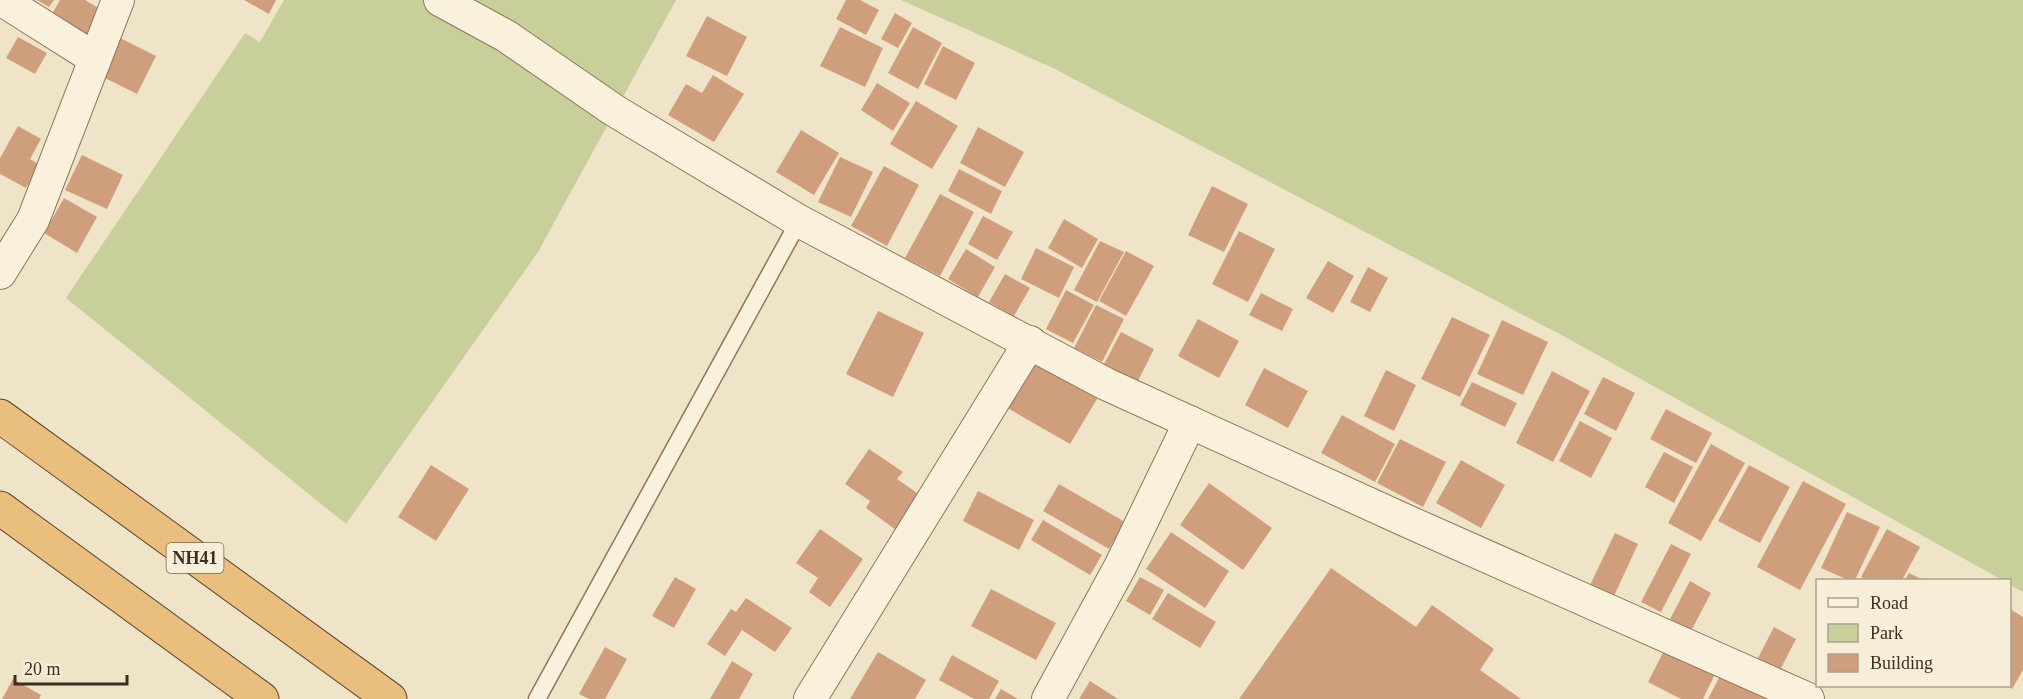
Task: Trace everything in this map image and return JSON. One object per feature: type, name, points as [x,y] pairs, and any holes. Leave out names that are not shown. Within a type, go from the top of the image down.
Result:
[{"type":"highway","name":"NH41","points":[[0,416],[390,699]]},
{"type":"highway","points":[[0,508],[262,699]]},
{"type":"street","points":[[2,0],[94,58]]},
{"type":"street","points":[[0,273],[33,220],[118,0]]},
{"type":"street","points":[[440,0],[506,36],[615,111],[799,221],[1106,384],[1808,699]]},
{"type":"street","points":[[810,699],[1030,342]]},
{"type":"street","points":[[1048,699],[1120,567],[1190,422]]},
{"type":"lane","points":[[537,699],[799,221]]},
{"type":"green space","points":[[284,0],[676,0],[538,252],[346,524],[66,298],[245,33],[260,42]]},
{"type":"green space","points":[[901,0],[2023,0],[2023,592],[2011,586],[2011,579],[2000,579],[1567,338],[1053,68]]},
{"type":"building","points":[[37,0],[54,0],[49,7]]},
{"type":"building","points":[[60,0],[85,0],[105,12],[91,38],[51,16]]},
{"type":"building","points":[[244,0],[276,0],[269,14]]},
{"type":"building","points":[[846,0],[860,0],[879,10],[866,35],[836,19]]},
{"type":"building","points":[[895,13],[912,23],[898,48],[881,39]]},
{"type":"building","points":[[707,16],[747,37],[727,76],[686,56]]},
{"type":"building","points":[[840,27],[883,48],[865,87],[820,66]]},
{"type":"building","points":[[913,27],[942,43],[918,89],[888,73]]},
{"type":"building","points":[[116,36],[156,56],[137,94],[97,74]]},
{"type":"building","points":[[18,37],[47,53],[35,74],[6,58]]},
{"type":"building","points":[[943,46],[975,63],[956,100],[924,84]]},
{"type":"building","points":[[713,75],[744,94],[714,142],[668,115],[686,84],[702,93]]},
{"type":"building","points":[[877,83],[910,103],[893,131],[861,110]]},
{"type":"building","points":[[916,101],[958,126],[932,169],[890,144]]},
{"type":"building","points":[[18,126],[41,139],[30,159],[40,165],[26,188],[0,174],[0,158]]},
{"type":"building","points":[[978,127],[1024,152],[1005,187],[960,163]]},
{"type":"building","points":[[801,130],[839,153],[814,195],[776,172]]},
{"type":"building","points":[[82,155],[123,175],[107,209],[65,190]]},
{"type":"building","points":[[840,157],[873,172],[851,217],[818,202]]},
{"type":"building","points":[[884,166],[919,185],[887,246],[851,226]]},
{"type":"building","points":[[959,169],[1002,191],[991,214],[948,191]]},
{"type":"building","points":[[1212,186],[1248,204],[1224,252],[1188,235]]},
{"type":"building","points":[[940,194],[974,212],[940,276],[905,258]]},
{"type":"building","points":[[64,198],[97,217],[77,253],[44,233]]},
{"type":"building","points":[[983,216],[1013,232],[997,260],[968,244]]},
{"type":"building","points":[[1064,219],[1098,239],[1082,268],[1048,248]]},
{"type":"building","points":[[1239,231],[1275,249],[1248,302],[1212,284]]},
{"type":"building","points":[[1100,241],[1124,252],[1097,302],[1074,290]]},
{"type":"building","points":[[1036,248],[1074,267],[1059,298],[1021,279]]},
{"type":"building","points":[[966,249],[995,267],[978,297],[948,279]]},
{"type":"building","points":[[1126,251],[1154,266],[1126,316],[1099,301]]},
{"type":"building","points":[[1328,261],[1354,276],[1333,313],[1306,298]]},
{"type":"building","points":[[1368,267],[1388,278],[1370,312],[1350,302]]},
{"type":"building","points":[[1005,274],[1030,288],[1014,316],[989,302]]},
{"type":"building","points":[[1066,290],[1094,305],[1073,343],[1046,329]]},
{"type":"building","points":[[1261,293],[1293,309],[1282,331],[1249,315]]},
{"type":"building","points":[[1096,305],[1124,319],[1102,362],[1074,348]]},
{"type":"building","points":[[878,311],[924,333],[893,397],[846,374]]},
{"type":"building","points":[[1452,317],[1490,335],[1460,397],[1421,379]]},
{"type":"building","points":[[1198,319],[1239,341],[1219,378],[1178,356]]},
{"type":"building","points":[[1502,320],[1548,342],[1523,395],[1477,374]]},
{"type":"building","points":[[1121,332],[1154,349],[1137,383],[1103,366]]},
{"type":"building","points":[[1033,356],[1100,394],[1070,444],[1004,406]]},
{"type":"building","points":[[1264,368],[1308,391],[1288,428],[1245,405]]},
{"type":"building","points":[[1386,370],[1416,385],[1394,431],[1364,416]]},
{"type":"building","points":[[1552,371],[1590,391],[1553,462],[1516,443]]},
{"type":"building","points":[[1603,377],[1635,393],[1616,431],[1584,414]]},
{"type":"building","points":[[1472,382],[1517,403],[1505,427],[1460,405]]},
{"type":"building","points":[[1666,409],[1712,433],[1696,463],[1650,439]]},
{"type":"building","points":[[1342,415],[1395,444],[1375,482],[1321,453]]},
{"type":"building","points":[[1580,421],[1612,438],[1591,478],[1559,461]]},
{"type":"building","points":[[1400,439],[1446,462],[1423,507],[1377,483]]},
{"type":"building","points":[[1711,444],[1745,463],[1701,541],[1668,523]]},
{"type":"building","points":[[869,449],[903,472],[897,479],[920,495],[896,530],[866,508],[870,501],[845,484]]},
{"type":"building","points":[[1664,452],[1693,467],[1674,503],[1645,487]]},
{"type":"building","points":[[1461,460],[1505,485],[1481,528],[1436,503]]},
{"type":"building","points":[[431,465],[469,489],[436,541],[398,517]]},
{"type":"building","points":[[1749,465],[1790,487],[1760,543],[1718,521]]},
{"type":"building","points":[[1803,481],[1846,504],[1800,590],[1757,567]]},
{"type":"building","points":[[1209,483],[1272,528],[1243,570],[1180,525]]},
{"type":"building","points":[[1059,484],[1125,522],[1109,549],[1043,511]]},
{"type":"building","points":[[978,491],[1034,520],[1019,550],[963,521]]},
{"type":"building","points":[[1847,512],[1880,527],[1855,579],[1846,579],[1821,568]]},
{"type":"building","points":[[1043,520],[1102,555],[1090,575],[1031,540]]},
{"type":"building","points":[[820,529],[863,559],[830,607],[809,592],[818,578],[796,563]]},
{"type":"building","points":[[1887,529],[1920,547],[1903,579],[1865,579],[1861,577]]},
{"type":"building","points":[[1171,532],[1229,571],[1205,608],[1146,569]]},
{"type":"building","points":[[1615,533],[1638,544],[1614,596],[1590,585]]},
{"type":"building","points":[[1671,544],[1691,554],[1661,612],[1641,602]]},
{"type":"building","points":[[1331,568],[1416,627],[1432,605],[1494,649],[1480,670],[1521,699],[1239,699]]},
{"type":"building","points":[[1909,573],[1921,579],[1906,579]]},
{"type":"building","points":[[675,577],[696,589],[674,628],[652,616]]},
{"type":"building","points":[[1140,577],[1164,590],[1150,615],[1126,601]]},
{"type":"building","points":[[1690,581],[1711,593],[1691,631],[1670,619]]},
{"type":"building","points":[[991,589],[1056,623],[1036,660],[971,626]]},
{"type":"building","points":[[1168,593],[1216,622],[1200,648],[1152,619]]},
{"type":"building","points":[[746,598],[792,628],[775,652],[742,630],[725,656],[707,644],[731,609],[736,612]]},
{"type":"building","points":[[2011,610],[2023,617],[2023,670],[2012,689],[2009,687],[2011,687]]},
{"type":"building","points":[[1774,627],[1796,639],[1779,672],[1757,660]]},
{"type":"building","points":[[605,647],[627,659],[605,699],[589,699],[579,694]]},
{"type":"building","points":[[1665,649],[1715,674],[1703,699],[1681,699],[1648,682]]},
{"type":"building","points":[[878,652],[926,680],[915,699],[850,699]]},
{"type":"building","points":[[952,655],[999,681],[989,699],[974,699],[939,680]]},
{"type":"building","points":[[732,661],[753,674],[739,699],[710,699]]},
{"type":"building","points":[[1720,676],[1766,699],[1708,699]]},
{"type":"building","points":[[13,679],[41,695],[39,699],[2,699]]},
{"type":"building","points":[[1090,681],[1118,699],[1079,699]]},
{"type":"building","points":[[1001,689],[1018,699],[995,699]]}]
